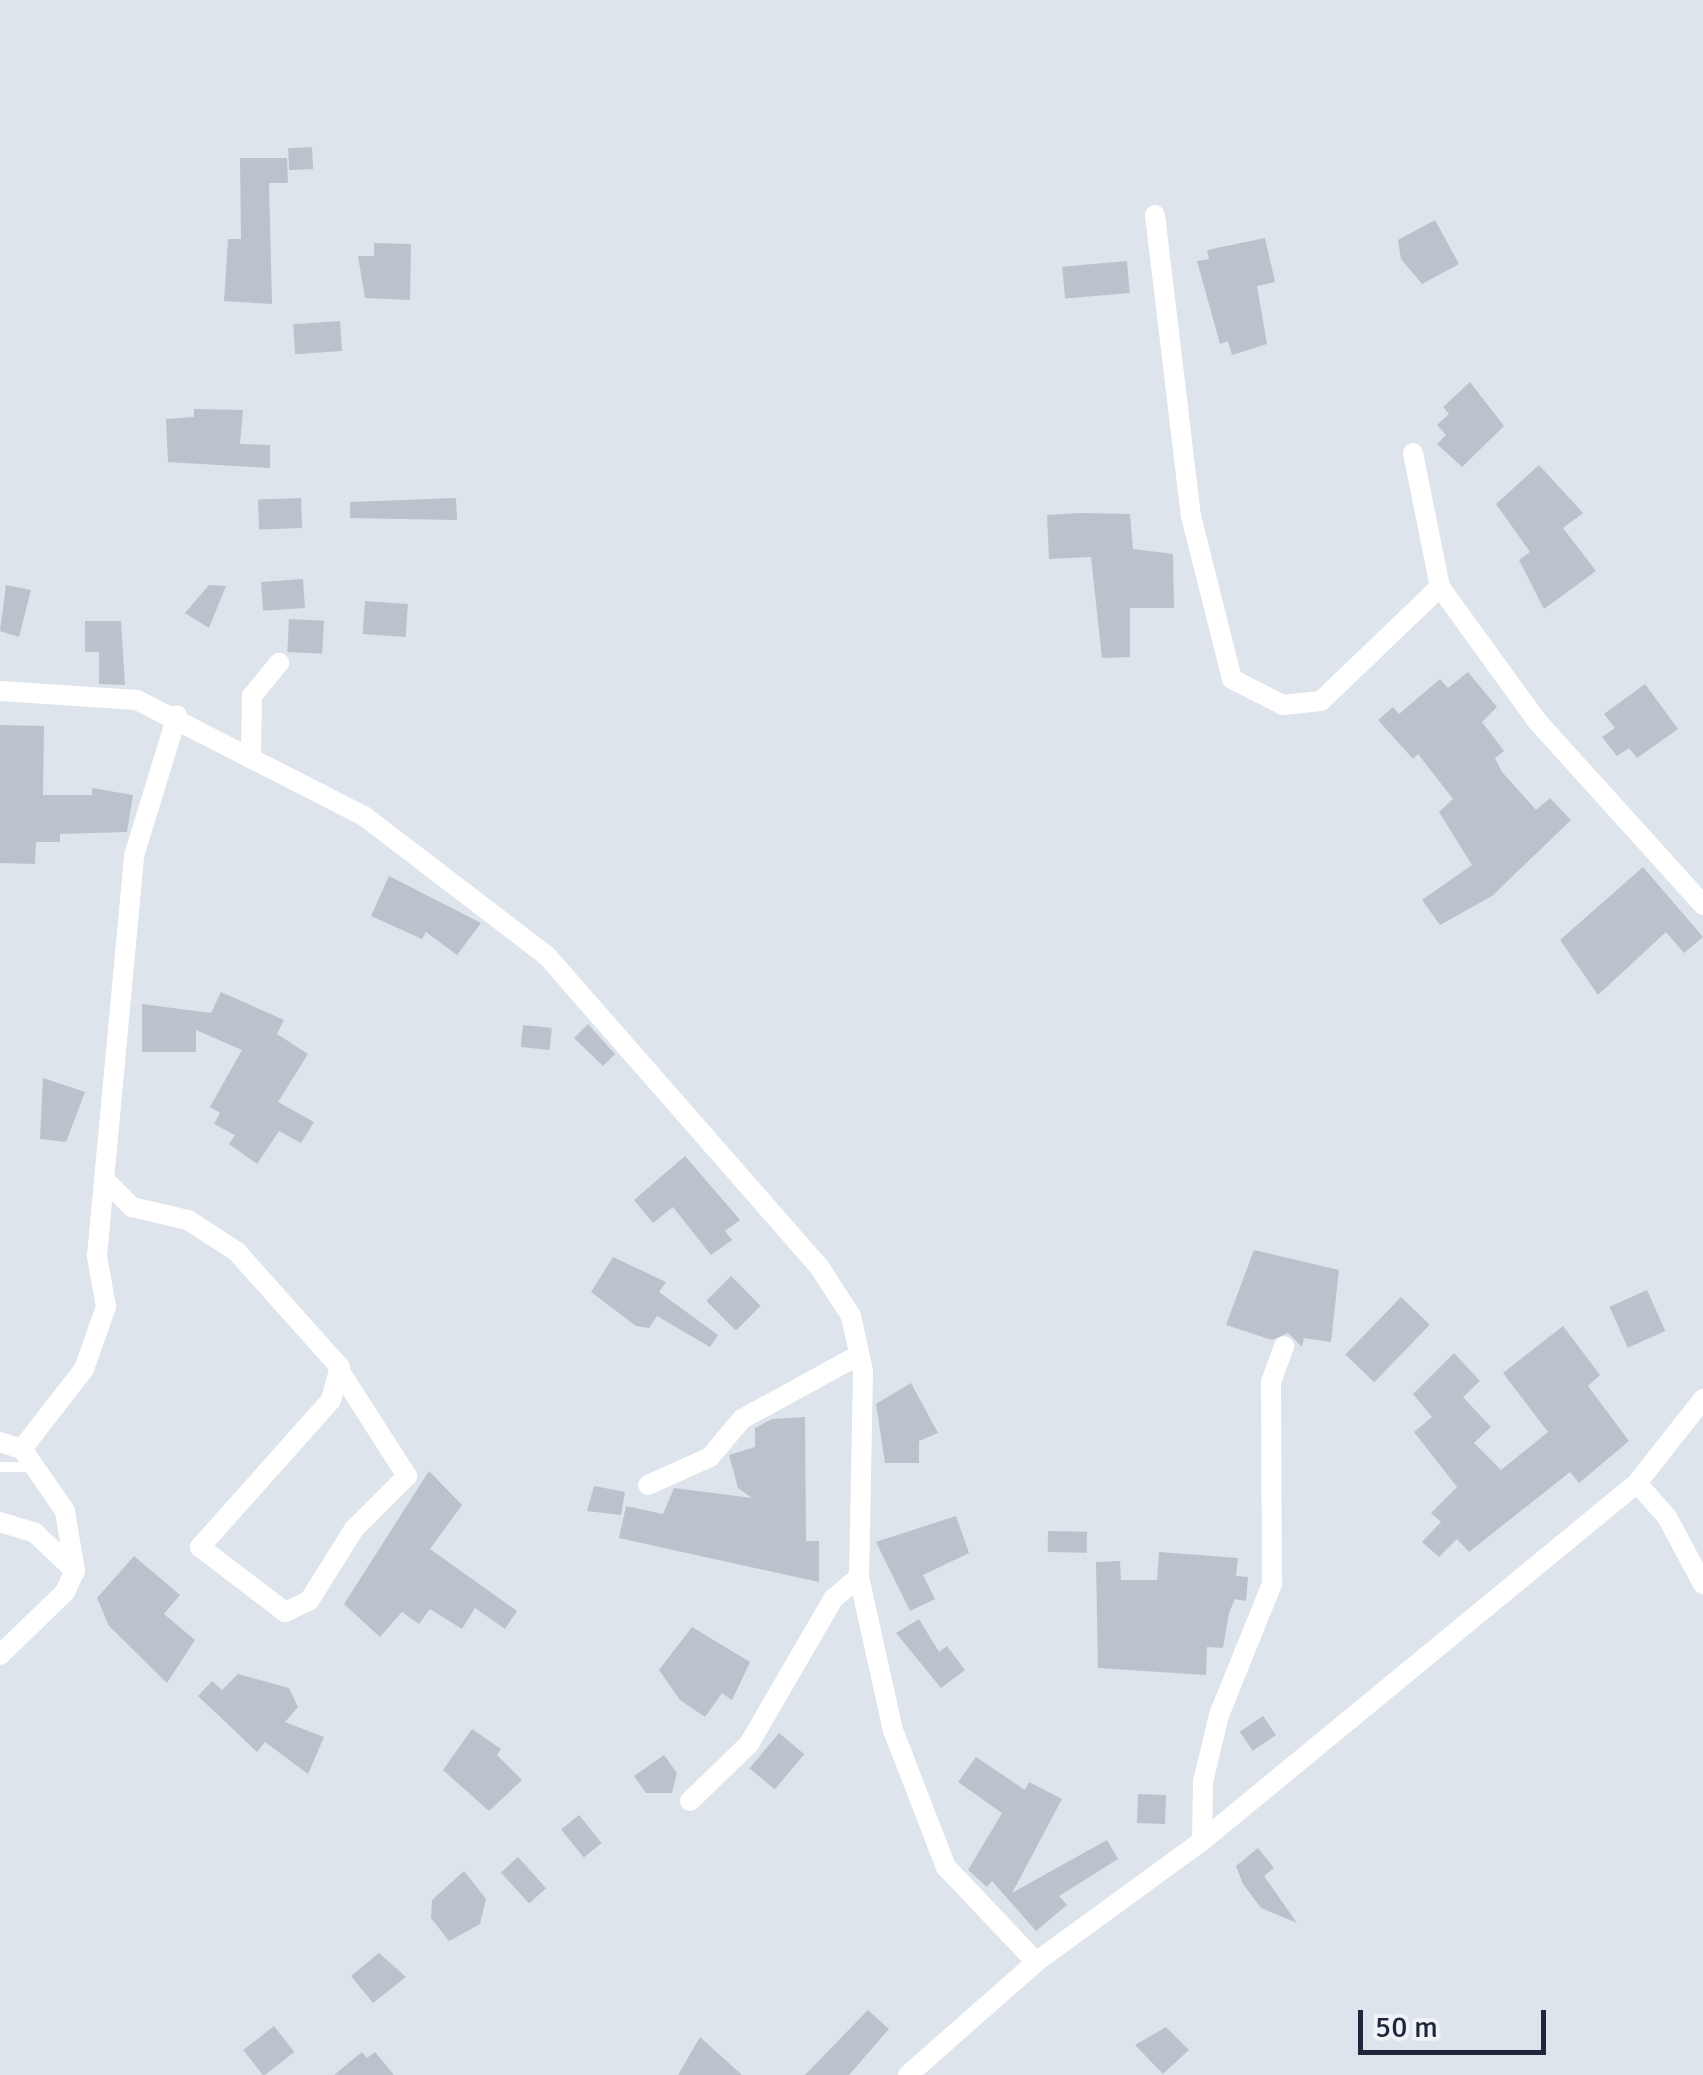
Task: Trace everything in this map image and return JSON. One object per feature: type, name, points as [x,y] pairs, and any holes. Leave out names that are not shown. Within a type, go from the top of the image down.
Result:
[{"type":"street","points":[[1155,215],[1191,516],[1232,679],[1283,705],[1321,701],[1440,587]]},
{"type":"street","points":[[1413,454],[1440,587],[1536,721],[1703,905]]},
{"type":"street","points":[[251,758],[252,696],[279,663]]},
{"type":"street","points":[[0,692],[138,700],[177,715],[364,816],[547,956],[820,1268],[850,1316],[859,1355],[859,1577],[893,1730],[946,1867],[1036,1962]]},
{"type":"street","points":[[26,1458],[84,1369],[101,1320],[97,1256],[109,1184],[134,856],[177,715]]},
{"type":"street","points":[[109,1184],[132,1207],[188,1220],[237,1252],[340,1370],[407,1476],[354,1529],[309,1601],[286,1612],[200,1547],[332,1400],[340,1370]]},
{"type":"street","points":[[1202,1841],[1203,1782],[1219,1715],[1272,1584],[1271,1382],[1284,1346]]},
{"type":"street","points":[[648,1485],[710,1457],[742,1419],[859,1355]]},
{"type":"street","points":[[908,2075],[1036,1962],[1202,1841],[1638,1483],[1703,1399]]},
{"type":"street","points":[[0,1442],[26,1458],[66,1510],[75,1571],[65,1592],[0,1655]]},
{"type":"street","points":[[1638,1483],[1667,1517],[1703,1584]]},
{"type":"street","points":[[0,1522],[35,1533],[75,1571]]},
{"type":"street","points":[[690,1801],[749,1744],[833,1599],[859,1577]]},
{"type":"lane","points":[[0,1466],[26,1458]]},
{"type":"building","points":[[312,147],[313,169],[289,170],[288,148]]},
{"type":"building","points":[[240,158],[287,158],[288,183],[269,183],[272,304],[224,301],[228,239],[241,239]]},
{"type":"building","points":[[1435,220],[1459,264],[1422,284],[1401,259],[1398,240]]},
{"type":"building","points":[[1265,238],[1275,282],[1257,286],[1267,344],[1232,355],[1228,341],[1220,344],[1197,261],[1209,259],[1207,250]]},
{"type":"building","points":[[374,243],[411,244],[410,300],[365,298],[358,256],[374,256]]},
{"type":"building","points":[[1127,261],[1130,293],[1065,299],[1062,267]]},
{"type":"building","points":[[340,321],[342,351],[295,354],[293,324]]},
{"type":"building","points":[[1470,382],[1504,426],[1462,467],[1437,444],[1446,435],[1437,425],[1449,414],[1443,407]]},
{"type":"building","points":[[194,409],[243,410],[240,444],[270,445],[270,468],[168,462],[166,419],[194,417]]},
{"type":"building","points":[[1539,465],[1583,513],[1563,528],[1596,571],[1544,609],[1519,560],[1530,552],[1496,504]]},
{"type":"building","points":[[301,498],[302,528],[259,529],[258,500]]},
{"type":"building","points":[[456,498],[457,520],[350,518],[350,502]]},
{"type":"building","points":[[1130,514],[1133,549],[1173,554],[1174,608],[1130,608],[1130,657],[1102,658],[1091,557],[1049,559],[1047,515]]},
{"type":"building","points":[[303,579],[305,608],[263,611],[261,582]]},
{"type":"building","points":[[6,585],[31,590],[19,637],[0,631]]},
{"type":"building","points":[[209,585],[226,586],[209,628],[185,613]]},
{"type":"building","points":[[365,601],[408,604],[406,637],[363,634]]},
{"type":"building","points":[[289,619],[324,621],[322,654],[287,652]]},
{"type":"building","points":[[85,621],[121,621],[125,685],[99,684],[99,652],[85,652]]},
{"type":"building","points":[[1468,672],[1497,707],[1482,722],[1504,751],[1495,758],[1502,772],[1536,810],[1550,798],[1571,820],[1492,896],[1440,925],[1422,900],[1472,865],[1439,812],[1453,799],[1418,754],[1413,759],[1378,720],[1393,707],[1399,714],[1440,679],[1448,688]]},
{"type":"building","points":[[1645,684],[1678,729],[1637,758],[1629,748],[1617,756],[1602,737],[1615,728],[1604,714]]},
{"type":"building","points":[[0,725],[44,726],[43,795],[92,795],[92,788],[133,795],[127,832],[60,834],[60,842],[36,842],[35,864],[0,863]]},
{"type":"building","points":[[1643,867],[1703,937],[1684,953],[1666,932],[1598,995],[1560,940]]},
{"type":"building","points":[[389,876],[481,923],[457,955],[426,932],[422,939],[371,916]]},
{"type":"building","points":[[221,992],[284,1020],[277,1034],[308,1054],[278,1102],[314,1122],[301,1143],[279,1131],[257,1164],[229,1144],[235,1135],[214,1124],[220,1113],[210,1107],[242,1050],[196,1030],[196,1052],[142,1052],[142,1004],[211,1013]]},
{"type":"building","points":[[588,1024],[615,1054],[603,1066],[574,1038]]},
{"type":"building","points":[[523,1025],[552,1028],[550,1050],[521,1047]]},
{"type":"building","points":[[43,1078],[85,1092],[66,1142],[40,1139]]},
{"type":"building","points":[[685,1156],[740,1220],[725,1231],[732,1240],[711,1255],[673,1207],[653,1223],[634,1200]]},
{"type":"building","points":[[1254,1250],[1339,1270],[1331,1342],[1304,1338],[1302,1347],[1288,1333],[1272,1340],[1226,1325]]},
{"type":"building","points":[[613,1257],[666,1282],[659,1292],[718,1335],[710,1347],[657,1316],[649,1328],[636,1326],[591,1292]]},
{"type":"building","points":[[731,1276],[761,1306],[736,1330],[706,1301]]},
{"type":"building","points":[[1647,1290],[1665,1331],[1628,1348],[1610,1307]]},
{"type":"building","points":[[1401,1297],[1430,1325],[1374,1382],[1345,1355]]},
{"type":"building","points":[[1563,1326],[1600,1375],[1588,1386],[1629,1441],[1579,1483],[1570,1472],[1469,1552],[1457,1539],[1439,1557],[1422,1542],[1441,1522],[1431,1513],[1457,1487],[1414,1432],[1432,1417],[1413,1394],[1454,1353],[1480,1381],[1463,1397],[1491,1427],[1474,1443],[1501,1470],[1548,1432],[1503,1373]]},
{"type":"building","points":[[911,1383],[938,1433],[919,1441],[919,1463],[885,1463],[876,1404]]},
{"type":"building","points":[[805,1417],[806,1541],[819,1541],[819,1582],[619,1538],[626,1506],[663,1514],[674,1488],[752,1498],[738,1488],[729,1455],[755,1447],[755,1428],[772,1419]]},
{"type":"building","points":[[429,1471],[462,1505],[430,1549],[517,1611],[505,1629],[475,1608],[462,1629],[430,1609],[419,1624],[402,1612],[380,1637],[344,1604]]},
{"type":"building","points":[[594,1486],[625,1492],[621,1515],[587,1511]]},
{"type":"building","points":[[956,1516],[969,1553],[923,1575],[935,1599],[910,1611],[876,1542]]},
{"type":"building","points":[[1048,1531],[1087,1532],[1087,1553],[1048,1552]]},
{"type":"building","points":[[1159,1552],[1238,1558],[1236,1576],[1248,1577],[1246,1601],[1235,1599],[1223,1648],[1207,1647],[1206,1675],[1098,1668],[1096,1562],[1120,1561],[1121,1580],[1157,1580]]},
{"type":"building","points":[[134,1556],[180,1595],[164,1614],[195,1640],[167,1683],[109,1626],[97,1598]]},
{"type":"building","points":[[919,1619],[939,1652],[947,1646],[965,1670],[941,1688],[896,1633]]},
{"type":"building","points":[[692,1627],[750,1662],[732,1700],[722,1693],[705,1717],[680,1700],[659,1670]]},
{"type":"building","points":[[238,1674],[289,1688],[298,1707],[285,1722],[324,1737],[308,1774],[265,1742],[257,1752],[198,1696],[212,1681],[222,1690]]},
{"type":"building","points":[[1263,1716],[1276,1735],[1253,1751],[1240,1732]]},
{"type":"building","points":[[472,1729],[501,1749],[497,1755],[522,1780],[489,1811],[443,1770]]},
{"type":"building","points":[[779,1733],[804,1754],[775,1789],[749,1768]]},
{"type":"building","points":[[664,1755],[677,1773],[672,1793],[646,1793],[634,1776]]},
{"type":"building","points":[[976,1757],[1025,1790],[1029,1782],[1062,1799],[1012,1893],[1107,1840],[1118,1859],[1059,1896],[1067,1905],[1036,1931],[992,1881],[987,1887],[968,1870],[1002,1813],[958,1782]]},
{"type":"building","points":[[1138,1794],[1166,1795],[1165,1824],[1137,1823]]},
{"type":"building","points":[[579,1815],[602,1843],[584,1857],[561,1829]]},
{"type":"building","points":[[1258,1848],[1274,1868],[1264,1876],[1297,1923],[1261,1908],[1243,1884],[1236,1866]]},
{"type":"building","points":[[518,1857],[546,1888],[529,1904],[501,1872]]},
{"type":"building","points":[[464,1871],[486,1899],[480,1924],[449,1941],[431,1918],[432,1900]]},
{"type":"building","points":[[379,1953],[406,1977],[373,2003],[351,1976]]},
{"type":"building","points":[[868,2010],[889,2029],[849,2075],[805,2075]]},
{"type":"building","points":[[274,2026],[294,2052],[263,2075],[243,2050]]},
{"type":"building","points":[[1166,2027],[1189,2050],[1163,2074],[1135,2045]]},
{"type":"building","points":[[700,2037],[742,2075],[678,2075]]},
{"type":"building","points":[[362,2052],[367,2058],[375,2052],[394,2075],[334,2075]]}]
